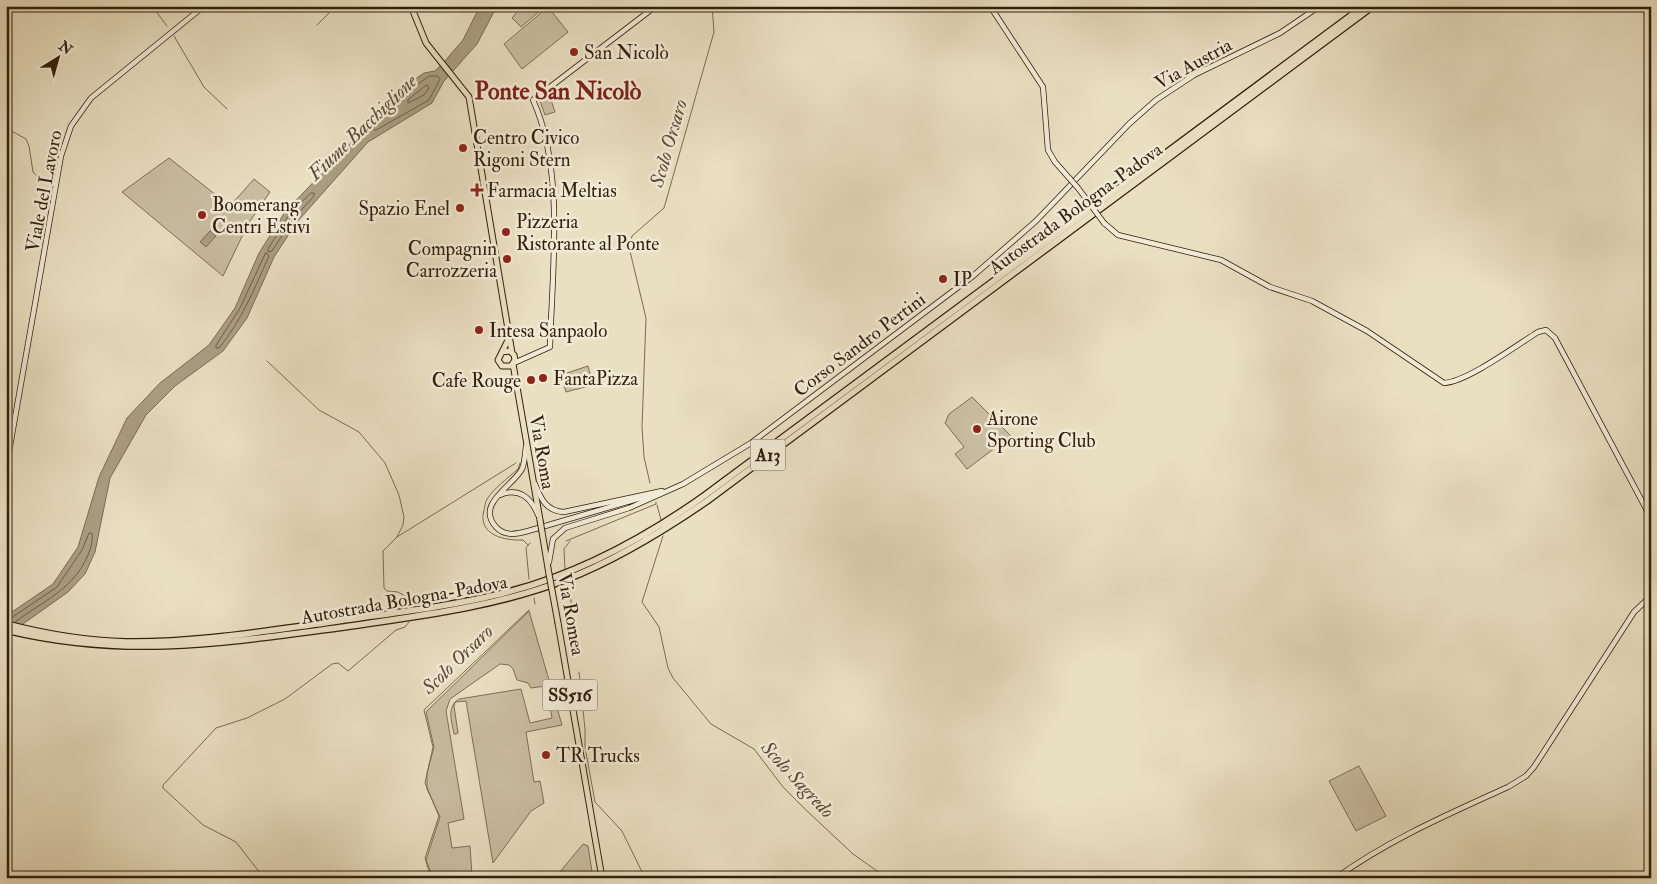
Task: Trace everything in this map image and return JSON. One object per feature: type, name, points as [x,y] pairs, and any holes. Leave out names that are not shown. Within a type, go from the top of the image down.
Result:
[{"type":"highway","name":"Autostrada Bologna-Padova","points":[[6,624],[59,638],[124,642],[212,639],[467,601],[533,585],[592,562],[657,528],[704,496],[1364,6]]},
{"type":"highway","name":"Autostrada Bologna-Padova","points":[[6,630],[124,647],[188,646],[364,624],[504,599],[564,580],[602,564],[659,533],[707,501],[1373,6]]},
{"type":"main road","name":"SS516","points":[[411,6],[420,34],[462,86],[469,98],[508,340],[513,354],[513,364]]},
{"type":"main road","points":[[508,340],[498,360],[514,378]]},
{"type":"main road","points":[[502,352],[513,354]]},
{"type":"main road","points":[[504,367],[513,364]]},
{"type":"main road","name":"Via Roma","points":[[513,364],[542,532]]},
{"type":"main road","name":"Via Romea","points":[[542,532],[602,878]]},
{"type":"street","name":"Viale del Lavoro","points":[[6,469],[61,156],[71,126],[91,98],[204,6]]},
{"type":"street","points":[[513,364],[550,347],[554,280],[552,190],[548,148],[542,121],[533,100],[656,6]]},
{"type":"street","points":[[990,6],[1043,87],[1048,150],[1104,223],[1118,235],[1221,260],[1275,289],[1312,301],[1367,331],[1444,383],[1468,375],[1538,332],[1544,330],[1550,332],[1651,518]]},
{"type":"street","name":"Via Austria","points":[[1093,163],[1129,124],[1167,92],[1194,75],[1280,33],[1320,6]]},
{"type":"street","name":"Corso Sandro Pertini","points":[[549,574],[548,558],[553,539],[565,528],[630,508],[708,470],[751,443],[927,313],[973,276],[1036,221],[1093,163]]},
{"type":"street","points":[[513,354],[521,359]]},
{"type":"street","points":[[496,497],[522,470],[526,442]]},
{"type":"street","name":"Corso Sandro Pertini","points":[[532,476],[544,503],[559,512],[570,512],[671,489]]},
{"type":"street","name":"Corso Sandro Pertini","points":[[496,497],[490,509],[492,521],[501,532],[515,534],[671,489]]},
{"type":"street","points":[[496,497],[504,493],[515,492],[530,500],[540,520]]},
{"type":"street","points":[[1336,878],[1363,858],[1508,788],[1526,776],[1557,732],[1634,612],[1651,596]]},
{"type":"shaded area","points":[[522,6],[537,6],[541,10],[521,27],[512,18]]},
{"type":"shaded area","points":[[548,7],[568,32],[522,69],[504,44]]},
{"type":"shaded area","points":[[550,97],[555,112],[545,115],[540,101]]},
{"type":"shaded area","name":"Boomerang Centri Estivi","points":[[169,158],[230,206],[254,179],[270,192],[248,224],[223,276],[122,192]]},
{"type":"shaded area","points":[[588,366],[593,385],[566,392],[561,375]]},
{"type":"shaded area","name":"Airone Sporting Club","points":[[972,397],[1011,436],[967,469],[955,454],[964,447],[945,423],[949,414]]},
{"type":"shaded area","points":[[529,611],[562,725],[526,732],[534,782],[540,781],[544,803],[531,811],[493,863],[466,701],[455,702],[459,699],[521,689],[530,723],[552,718],[546,686],[531,688],[528,683],[517,680],[513,669],[509,665],[500,664],[450,699],[446,711],[464,819],[448,823],[452,848],[470,846],[472,878],[433,878],[426,860],[440,817],[427,789],[427,773],[434,747],[426,712]]},
{"type":"shaded area","points":[[455,702],[458,733],[454,734],[451,710]]},
{"type":"shaded area","points":[[1359,766],[1386,816],[1356,831],[1329,781]]},
{"type":"shaded area","points":[[583,844],[588,846],[593,878],[555,878]]},
{"type":"water","points":[[480,6],[497,6],[477,44],[444,81],[432,103],[368,142],[297,222],[274,257],[247,318],[223,351],[175,386],[146,415],[110,478],[95,552],[85,574],[68,592],[6,636],[6,616],[53,584],[78,547],[99,477],[127,418],[160,383],[209,345],[235,308],[259,253],[285,212],[405,86],[424,73],[435,71],[444,62],[463,40]]},
{"type":"water","points":[[210,231],[216,236],[206,247],[200,242]]},
{"type":"waterway","points":[[152,6],[167,26]]},
{"type":"waterway","name":"Scolo Orsaro","points":[[650,483],[644,457],[642,427],[646,318],[629,247],[632,236],[664,208],[714,32],[712,6]]},
{"type":"waterway","points":[[317,25],[332,10]]},
{"type":"waterway","points":[[174,36],[204,87],[227,109]]},
{"type":"waterway","points":[[6,128],[26,139],[33,172],[43,182]]},
{"type":"waterway","points":[[267,361],[319,410],[359,432],[385,463],[399,495],[404,517],[403,525],[397,537]]},
{"type":"waterway","points":[[406,602],[405,596],[398,592],[387,591],[384,588],[383,551],[397,537],[516,463]]},
{"type":"waterway","points":[[520,463],[518,469],[497,487],[487,499],[483,519],[489,531],[494,535],[501,538],[523,540],[528,545]]},
{"type":"waterway","name":"Scolo Orsaro","points":[[566,541],[656,504],[656,502]]},
{"type":"waterway","name":"Scolo Sagredo","points":[[657,505],[661,520]]},
{"type":"waterway","name":"Scolo Sagredo","points":[[663,536],[642,602],[659,627],[668,668],[673,678],[711,724],[754,749],[783,787],[806,810],[853,854],[887,878]]},
{"type":"waterway","points":[[565,569],[564,549],[570,541]]},
{"type":"waterway","name":"Scolo Orsaro","points":[[529,579],[526,548],[530,543]]},
{"type":"waterway","points":[[569,583],[577,655]]},
{"type":"waterway","name":"Scolo Orsaro","points":[[534,598],[535,604]]},
{"type":"waterway","name":"Scolo Orsaro","points":[[431,878],[425,858],[439,816],[425,783],[433,747],[424,710],[529,610]]},
{"type":"waterway","points":[[264,878],[236,842],[203,825],[163,788],[163,785],[216,728],[247,718],[285,699],[332,664],[338,663],[348,671],[396,630],[405,627],[409,622]]},
{"type":"waterway","points":[[579,672],[585,747],[595,802],[622,831],[645,878]]},
{"type":"place","name":"San Nicolò","points":[[574,52]]},
{"type":"place","name":"Centro Civico Rigoni Stern","points":[[463,148]]},
{"type":"place","name":"Farmacia Meltias","points":[[477,190]]},
{"type":"place","name":"Spazio Enel","points":[[460,208]]},
{"type":"place","name":"Boomerang Centri Estivi","points":[[202,215]]},
{"type":"place","name":"Pizzeria Ristorante al Ponte","points":[[506,232]]},
{"type":"place","name":"Compagnin Carrozzeria","points":[[507,259]]},
{"type":"place","name":"IP","points":[[943,279]]},
{"type":"place","name":"Intesa Sanpaolo","points":[[479,330]]},
{"type":"place","name":"FantaPizza","points":[[543,378]]},
{"type":"place","name":"Cafe Rouge","points":[[531,380]]},
{"type":"place","name":"Airone Sporting Club","points":[[977,429]]},
{"type":"place","name":"TR Trucks","points":[[546,755]]},
{"type":"district","name":"Ponte San Nicolò","points":[[558,91]]},
{"type":"water label","name":"Fiume Bacchiglione","points":[[362,127]]}]
